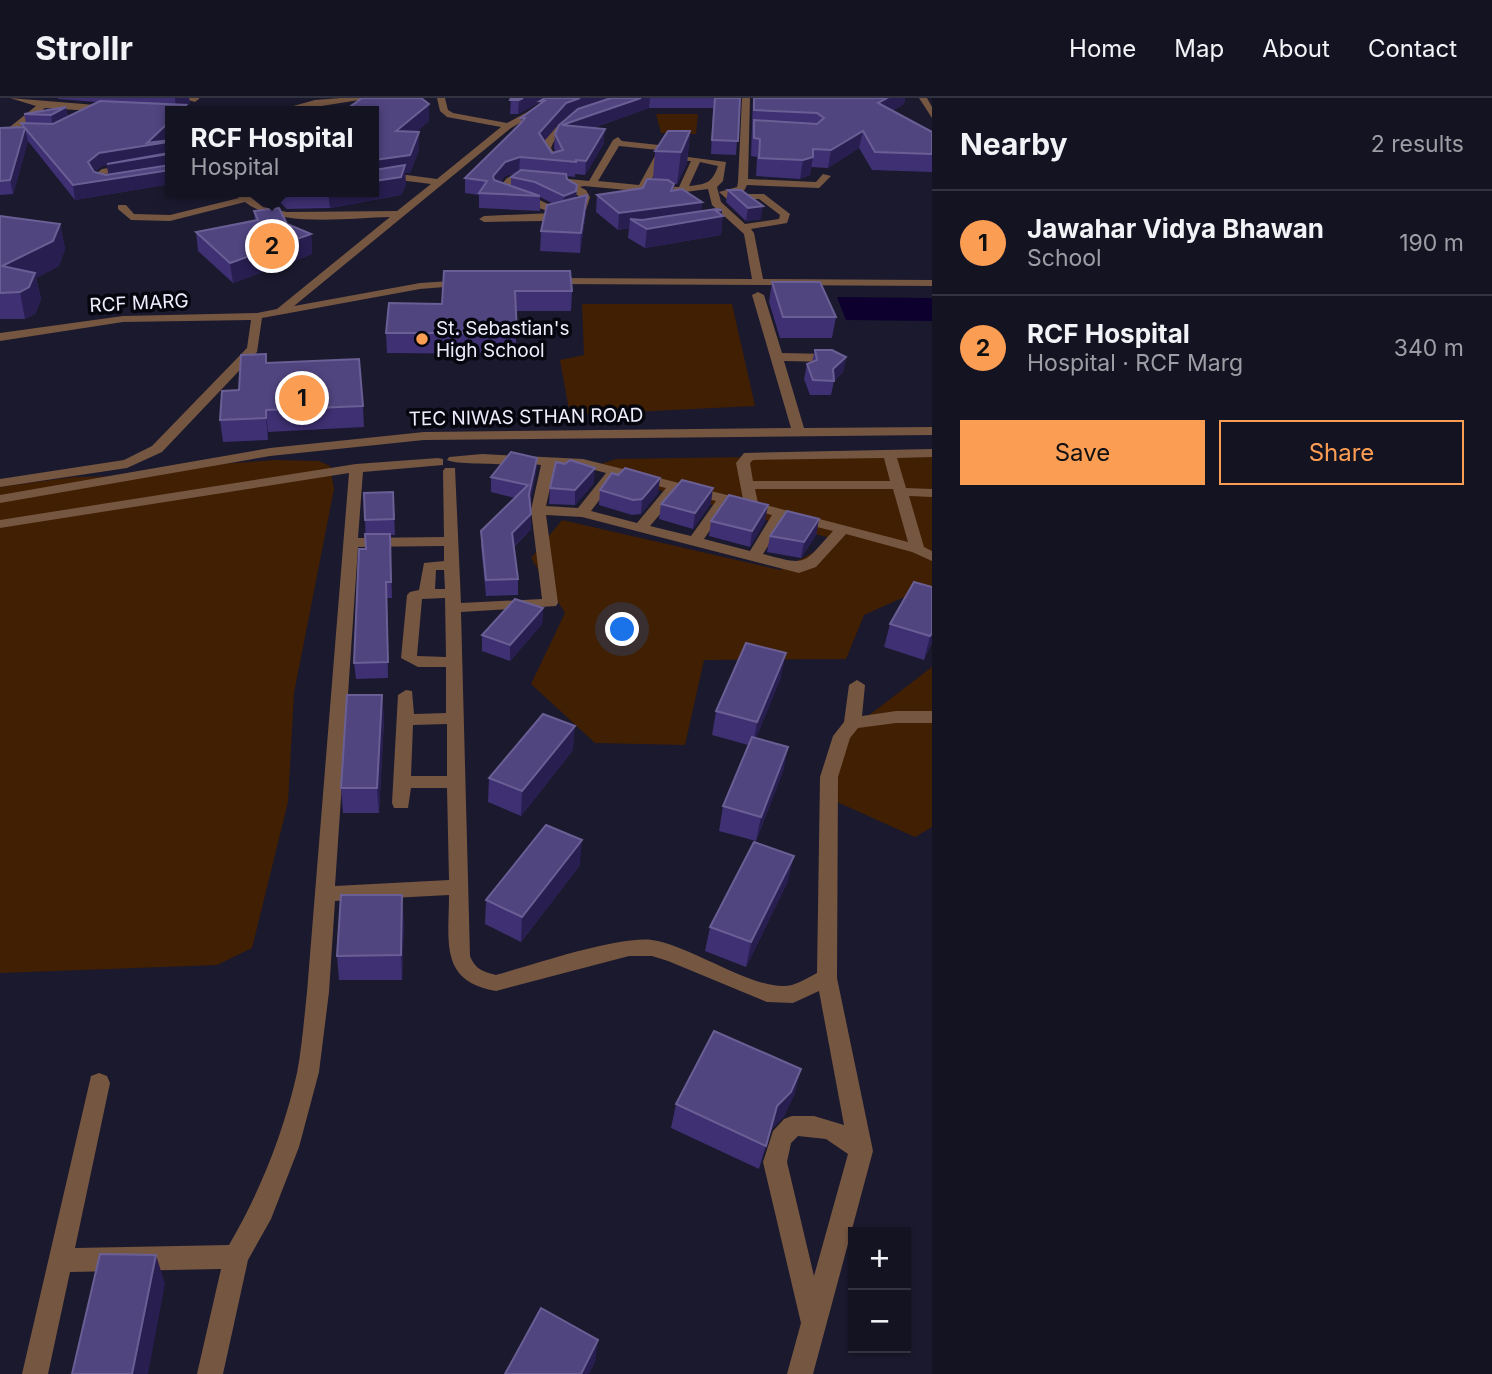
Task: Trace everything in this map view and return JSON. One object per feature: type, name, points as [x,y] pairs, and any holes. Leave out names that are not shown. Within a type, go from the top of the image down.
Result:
[{"type":"street","points":[[15,98],[43,106],[123,110]]},
{"type":"street","points":[[80,120],[112,98]]},
{"type":"street","points":[[185,98],[195,99]]},
{"type":"street","points":[[302,106],[368,98]]},
{"type":"street","points":[[441,98],[444,111],[450,116],[508,126]]},
{"type":"street","points":[[280,311],[508,126],[559,98]]},
{"type":"street","points":[[739,98],[757,99]]},
{"type":"street","points":[[713,192],[734,192],[741,188],[746,98]]},
{"type":"street","points":[[923,98],[932,115]]},
{"type":"street","points":[[39,132],[10,130],[43,106]]},
{"type":"street","points":[[555,163],[546,148],[548,140],[561,126],[583,115]]},
{"type":"street","points":[[745,132],[758,133]]},
{"type":"street","points":[[571,187],[589,182],[617,142],[665,148],[723,164],[713,192],[720,208],[749,233],[758,288],[799,432]]},
{"type":"street","points":[[642,188],[665,148]]},
{"type":"street","points":[[684,187],[697,159]]},
{"type":"street","points":[[125,182],[105,184],[97,176],[102,172],[165,162]]},
{"type":"street","points":[[743,182],[811,186],[822,183],[826,176]]},
{"type":"street","points":[[558,214],[529,199],[500,192],[514,177],[670,191],[684,187],[761,196],[785,215],[783,220],[743,227]]},
{"type":"street","points":[[379,182],[407,178],[438,182]]},
{"type":"street","points":[[484,219],[522,220],[582,208],[586,197],[583,192],[555,183],[553,179]]},
{"type":"street","points":[[670,191],[687,202]]},
{"type":"street","points":[[244,197],[260,209],[287,215],[402,214]]},
{"type":"street","points":[[122,206],[131,218],[157,219],[247,199]]},
{"type":"street","points":[[727,229],[748,239]]},
{"type":"street","points":[[536,281],[758,288],[932,283]]},
{"type":"street","name":"RCF MARG","points":[[0,337],[122,319],[257,316],[420,286],[483,282]]},
{"type":"street","points":[[0,483],[127,464],[157,449],[253,349],[257,316]]},
{"type":"street","points":[[777,357],[828,358]]},
{"type":"street","name":"TEC NIWAS STHAN ROAD","points":[[0,499],[270,452],[424,436],[932,431]]},
{"type":"street","points":[[889,453],[917,549]]},
{"type":"street","points":[[751,506],[743,464],[749,456],[889,453],[932,458]]},
{"type":"street","points":[[0,524],[356,468],[447,464],[482,458],[583,463],[843,529],[917,549],[932,556]]},
{"type":"street","points":[[453,662],[418,662],[409,658],[413,598],[419,593],[427,593],[452,601],[550,603],[538,510],[549,462]]},
{"type":"street","points":[[447,464],[460,956],[464,970],[475,979],[496,983],[629,947],[652,948],[673,954],[767,993],[793,994],[827,978]]},
{"type":"street","points":[[210,1374],[236,1257],[262,1211],[287,1147],[309,1072],[325,894],[356,468]]},
{"type":"street","points":[[582,513],[614,471]]},
{"type":"street","points":[[747,485],[899,488],[932,493]]},
{"type":"street","points":[[640,528],[675,486]]},
{"type":"street","points":[[695,541],[725,499]]},
{"type":"street","points":[[538,510],[582,513],[804,568],[811,564],[843,529]]},
{"type":"street","points":[[754,556],[781,513]]},
{"type":"street","points":[[351,543],[450,541]]},
{"type":"street","points":[[427,593],[427,568],[451,565]]},
{"type":"street","points":[[800,1374],[860,1151],[827,978],[829,777],[842,736],[853,723],[857,685]]},
{"type":"street","points":[[401,803],[406,695]]},
{"type":"street","points":[[853,723],[896,717],[932,717]]},
{"type":"street","points":[[405,720],[454,718]]},
{"type":"street","points":[[403,782],[456,782]]},
{"type":"street","points":[[325,894],[458,887]]},
{"type":"street","points":[[34,1374],[99,1083]]},
{"type":"street","points":[[813,1323],[775,1162],[781,1139],[792,1126],[816,1125],[839,1131],[860,1151]]},
{"type":"street","points":[[60,1260],[236,1257]]},
{"type":"shaded area","points":[[656,114],[698,114],[696,134],[661,133]]},
{"type":"shaded area","points":[[837,297],[932,298],[932,321],[846,320]]},
{"type":"shaded area","points":[[582,304],[732,304],[755,406],[570,415],[560,360],[584,355]]},
{"type":"shaded area","points":[[932,454],[932,594],[920,590],[864,615],[846,659],[704,660],[685,745],[595,743],[531,684],[565,613],[531,558],[562,520],[780,570],[837,540],[613,477],[595,466],[616,459]]},
{"type":"shaded area","points":[[276,460],[319,461],[330,466],[334,489],[294,693],[288,802],[252,948],[217,965],[0,973],[0,487],[74,477],[132,476],[190,466]]},
{"type":"shaded area","points":[[932,667],[932,827],[915,837],[837,802],[834,742]]},
{"type":"building","points":[[362,98],[421,98],[429,104],[396,131],[419,132],[410,155],[379,159],[379,106],[351,106]]},
{"type":"building","points":[[545,98],[580,98],[566,103],[539,133],[552,153],[563,150],[555,134],[559,125],[578,109],[611,98],[641,98],[562,125],[605,129],[586,161],[520,157],[505,162],[493,176],[494,180],[540,196],[479,193],[487,181],[465,178],[525,118],[521,118]]},
{"type":"building","points":[[715,98],[740,98],[738,141],[712,140]]},
{"type":"building","points":[[754,98],[887,98],[878,103],[932,132],[932,154],[875,152],[863,131],[831,150],[813,149],[813,157],[803,160],[759,158],[760,139],[754,138],[754,120],[817,124],[824,118],[817,113],[754,110]]},
{"type":"building","points":[[100,101],[186,105],[165,106],[165,126],[147,143],[165,142],[99,153],[88,162],[94,172],[106,175],[165,166],[165,171],[73,185],[25,128],[10,180],[0,181],[0,128],[24,127],[21,123],[53,124]]},
{"type":"building","points":[[66,107],[51,115],[24,114]]},
{"type":"building","points":[[668,131],[690,131],[681,152],[655,151]]},
{"type":"building","points":[[405,165],[401,177],[379,180],[379,169]]},
{"type":"building","points":[[521,170],[566,174],[567,179],[577,185],[576,191],[564,196],[535,182],[511,177]]},
{"type":"building","points":[[647,179],[668,180],[674,184],[671,191],[682,189],[702,202],[619,213],[597,195],[643,188]]},
{"type":"building","points":[[728,190],[741,190],[763,206],[748,208]]},
{"type":"building","points":[[587,195],[581,233],[541,231],[547,205]]},
{"type":"building","points":[[279,208],[287,224],[311,234],[230,263],[196,232],[258,220],[254,211]]},
{"type":"building","points":[[722,210],[716,211],[723,216],[647,229],[630,219],[642,220]]},
{"type":"building","points":[[0,216],[60,224],[53,241],[2,266],[35,273],[29,287],[20,292],[0,293]]},
{"type":"building","points":[[444,271],[570,271],[572,291],[515,291],[517,333],[386,333],[389,303],[442,304]]},
{"type":"building","points":[[772,282],[820,282],[836,317],[783,317]]},
{"type":"building","points":[[815,350],[832,350],[846,357],[833,369],[834,381],[813,380],[807,364],[817,360]]},
{"type":"building","points":[[266,354],[266,363],[359,359],[363,406],[266,410],[266,418],[220,420],[222,391],[239,390],[241,355]]},
{"type":"building","points":[[511,452],[537,458],[529,494],[531,514],[512,533],[518,579],[486,580],[481,531],[528,485],[491,477]]},
{"type":"building","points":[[570,460],[595,468],[575,490],[550,488],[556,462],[565,464]]},
{"type":"building","points":[[625,468],[660,478],[642,499],[633,500],[600,490],[612,473],[618,475]]},
{"type":"building","points":[[682,480],[713,488],[695,513],[661,504]]},
{"type":"building","points":[[393,492],[394,519],[365,520],[364,493]]},
{"type":"building","points":[[729,495],[768,505],[752,531],[711,521]]},
{"type":"building","points":[[787,511],[819,519],[804,542],[770,536]]},
{"type":"building","points":[[365,534],[390,534],[391,582],[386,582],[388,662],[354,663],[359,549],[366,549]]},
{"type":"building","points":[[914,582],[932,587],[930,636],[890,624]]},
{"type":"building","points":[[515,599],[543,608],[510,645],[482,635]]},
{"type":"building","points":[[746,643],[786,653],[757,722],[716,711]]},
{"type":"building","points":[[347,695],[382,695],[377,788],[341,788]]},
{"type":"building","points":[[543,714],[575,726],[522,791],[489,778]]},
{"type":"building","points":[[752,737],[788,747],[761,817],[723,806]]},
{"type":"building","points":[[546,825],[582,840],[522,917],[486,900]]},
{"type":"building","points":[[754,842],[794,856],[751,942],[710,927]]},
{"type":"building","points":[[341,895],[402,895],[401,955],[337,956]]},
{"type":"building","points":[[714,1031],[801,1069],[791,1092],[777,1106],[766,1146],[676,1104]]},
{"type":"building","points":[[100,1254],[156,1255],[132,1374],[72,1374]]},
{"type":"building","points":[[541,1308],[598,1340],[581,1374],[505,1374]]},
{"type":"place","name":"RCF Hospital","points":[[272,246]]},
{"type":"place","name":"St. Sebastian's High School","points":[[422,339]]},
{"type":"place","name":"Jawahar Vidya Bhawan","points":[[302,398]]}]
